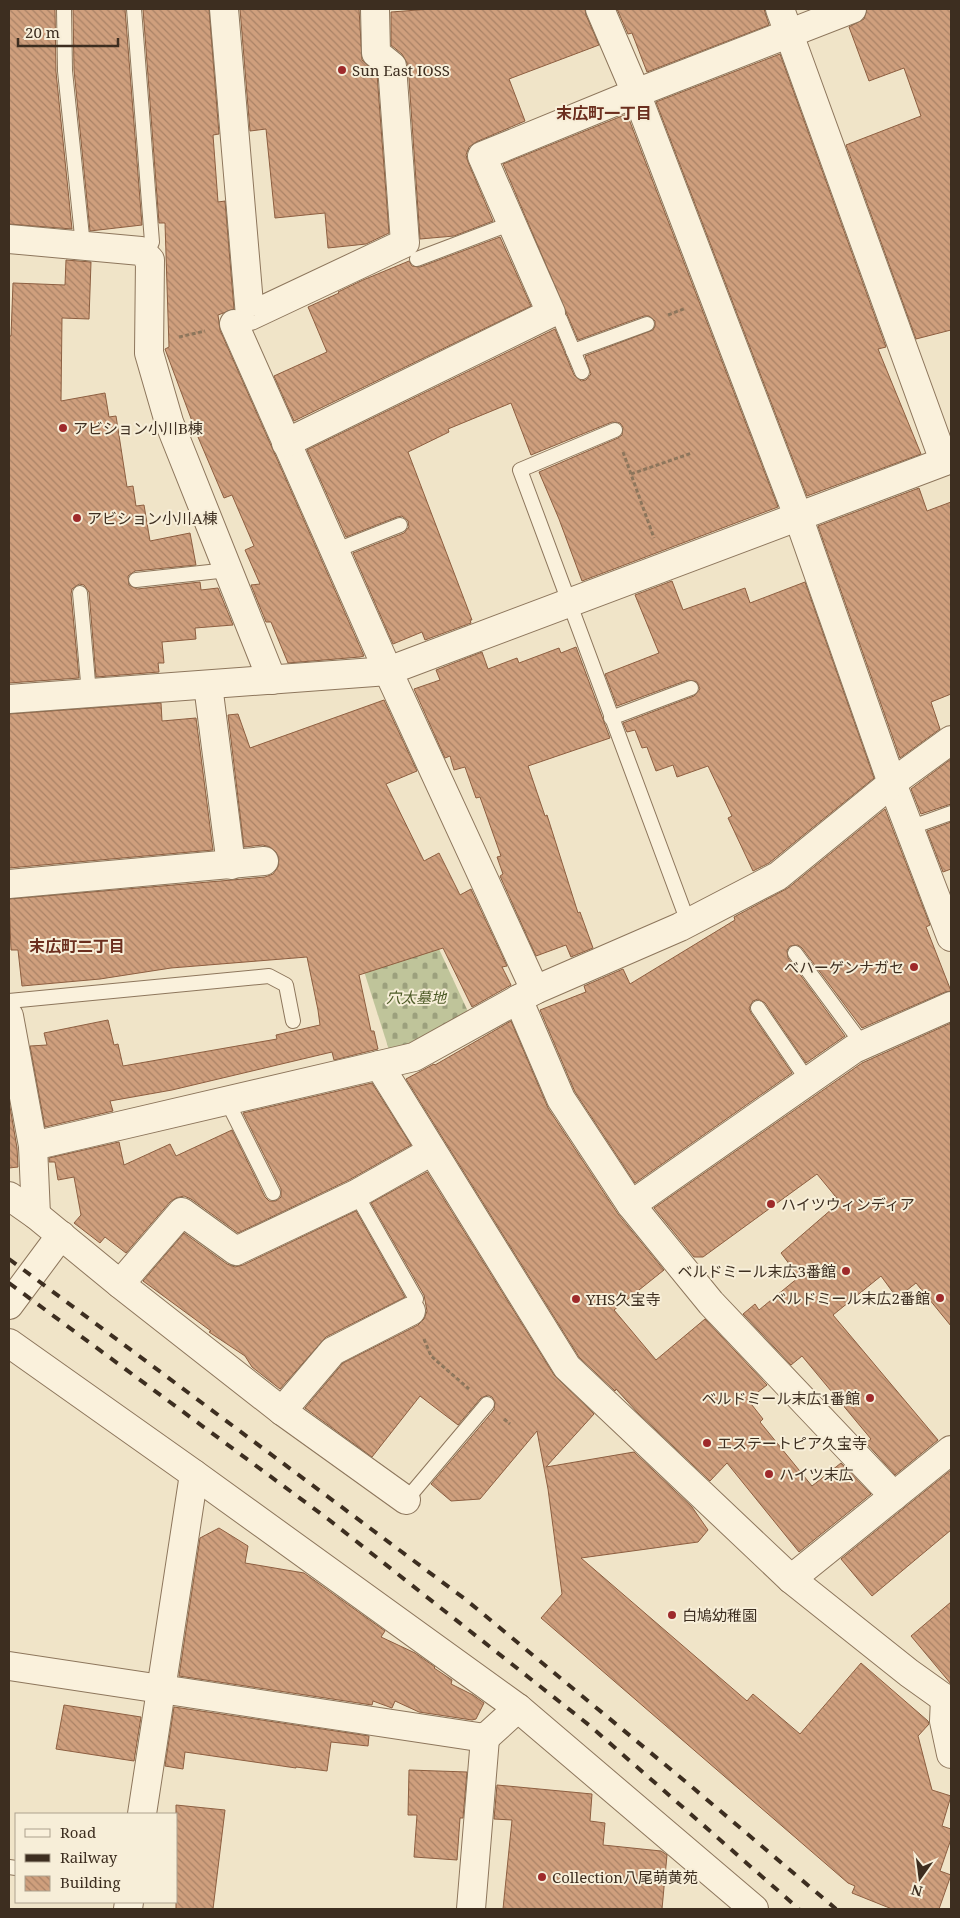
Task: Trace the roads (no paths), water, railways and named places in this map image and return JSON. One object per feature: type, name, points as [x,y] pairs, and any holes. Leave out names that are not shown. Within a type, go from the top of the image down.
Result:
[{"type":"street","points":[[224,9],[250,316],[405,243],[392,66],[376,53],[375,9]]},
{"type":"street","points":[[600,9],[636,93],[798,516],[892,783],[951,937]]},
{"type":"street","points":[[9,699],[388,671],[948,460],[780,9]]},
{"type":"street","points":[[286,443],[551,313],[482,156],[636,93],[852,9]]},
{"type":"street","points":[[9,238],[141,251],[150,260],[150,353],[169,422],[272,680]]},
{"type":"street","points":[[224,326],[286,443],[388,671],[526,995],[561,1099],[631,1205],[711,1303],[894,1496]]},
{"type":"street","points":[[208,684],[231,864]]},
{"type":"street","points":[[33,1146],[414,1057],[526,995],[688,922],[778,876],[892,783],[951,740]]},
{"type":"street","points":[[9,884],[264,861]]},
{"type":"street","points":[[631,1205],[854,1049],[951,1006]]},
{"type":"street","points":[[9,1016],[33,1146],[36,1216]]},
{"type":"street","points":[[378,1065],[567,1367],[791,1579],[909,1673],[948,1700],[944,1721],[951,1754]]},
{"type":"street","points":[[120,1284],[182,1212],[236,1251],[356,1194],[432,1151]]},
{"type":"street","points":[[9,1196],[61,1235],[120,1284],[282,1411],[406,1500]]},
{"type":"street","points":[[9,1305],[61,1235]]},
{"type":"street","points":[[282,1411],[333,1351],[411,1311]]},
{"type":"street","points":[[9,1343],[518,1708],[754,1909]]},
{"type":"street","points":[[791,1579],[951,1450]]},
{"type":"street","points":[[142,1813],[194,1474]]},
{"type":"street","points":[[9,1666],[485,1738]]},
{"type":"street","points":[[471,1909],[485,1738],[518,1708]]},
{"type":"lane","points":[[64,9],[65,71],[83,246]]},
{"type":"lane","points":[[134,9],[152,242],[146,256]]},
{"type":"lane","points":[[416,259],[512,223]]},
{"type":"lane","points":[[551,313],[560,319],[582,372]]},
{"type":"lane","points":[[573,351],[647,324]]},
{"type":"lane","points":[[615,430],[520,470],[688,922]]},
{"type":"lane","points":[[334,551],[400,525]]},
{"type":"lane","points":[[136,580],[228,570]]},
{"type":"lane","points":[[80,593],[89,693]]},
{"type":"lane","points":[[611,718],[691,688]]},
{"type":"lane","points":[[909,828],[951,813]]},
{"type":"lane","points":[[795,953],[863,1044]]},
{"type":"lane","points":[[9,1002],[269,976],[286,985],[293,1021]]},
{"type":"lane","points":[[758,1008],[808,1081]]},
{"type":"lane","points":[[227,1101],[273,1193]]},
{"type":"lane","points":[[356,1194],[416,1299],[411,1311]]},
{"type":"lane","points":[[406,1500],[487,1404]]},
{"type":"railway","points":[[9,1259],[465,1599],[836,1909]]},
{"type":"railway","points":[[9,1283],[328,1519],[589,1725],[799,1909]]},
{"type":"place","name":"Sun East IOSS","points":[[342,70]]},
{"type":"place","name":"アビション小川B棟","points":[[63,428]]},
{"type":"place","name":"アビション小川A棟","points":[[77,518]]},
{"type":"place","name":"べハーゲンナガセ","points":[[914,967]]},
{"type":"place","name":"ハイツウィンディア","points":[[771,1204]]},
{"type":"place","name":"ベルドミール末広3番館","points":[[846,1271]]},
{"type":"place","name":"ベルドミール末広2番館","points":[[940,1298]]},
{"type":"place","name":"YHS久宝寺","points":[[576,1299]]},
{"type":"place","name":"ベルドミール末広1番館","points":[[870,1398]]},
{"type":"place","name":"エステートピア久宝寺","points":[[707,1443]]},
{"type":"place","name":"ハイツ末広","points":[[769,1474]]},
{"type":"place","name":"白鳩幼稚園","points":[[672,1615]]},
{"type":"place","name":"Collection八尾萌黄苑","points":[[542,1877]]},
{"type":"district","name":"末広町一丁目","points":[[604,113]]},
{"type":"district","name":"末広町二丁目","points":[[77,946]]},
{"type":"park label","name":"穴太墓地","points":[[416,997]]}]
